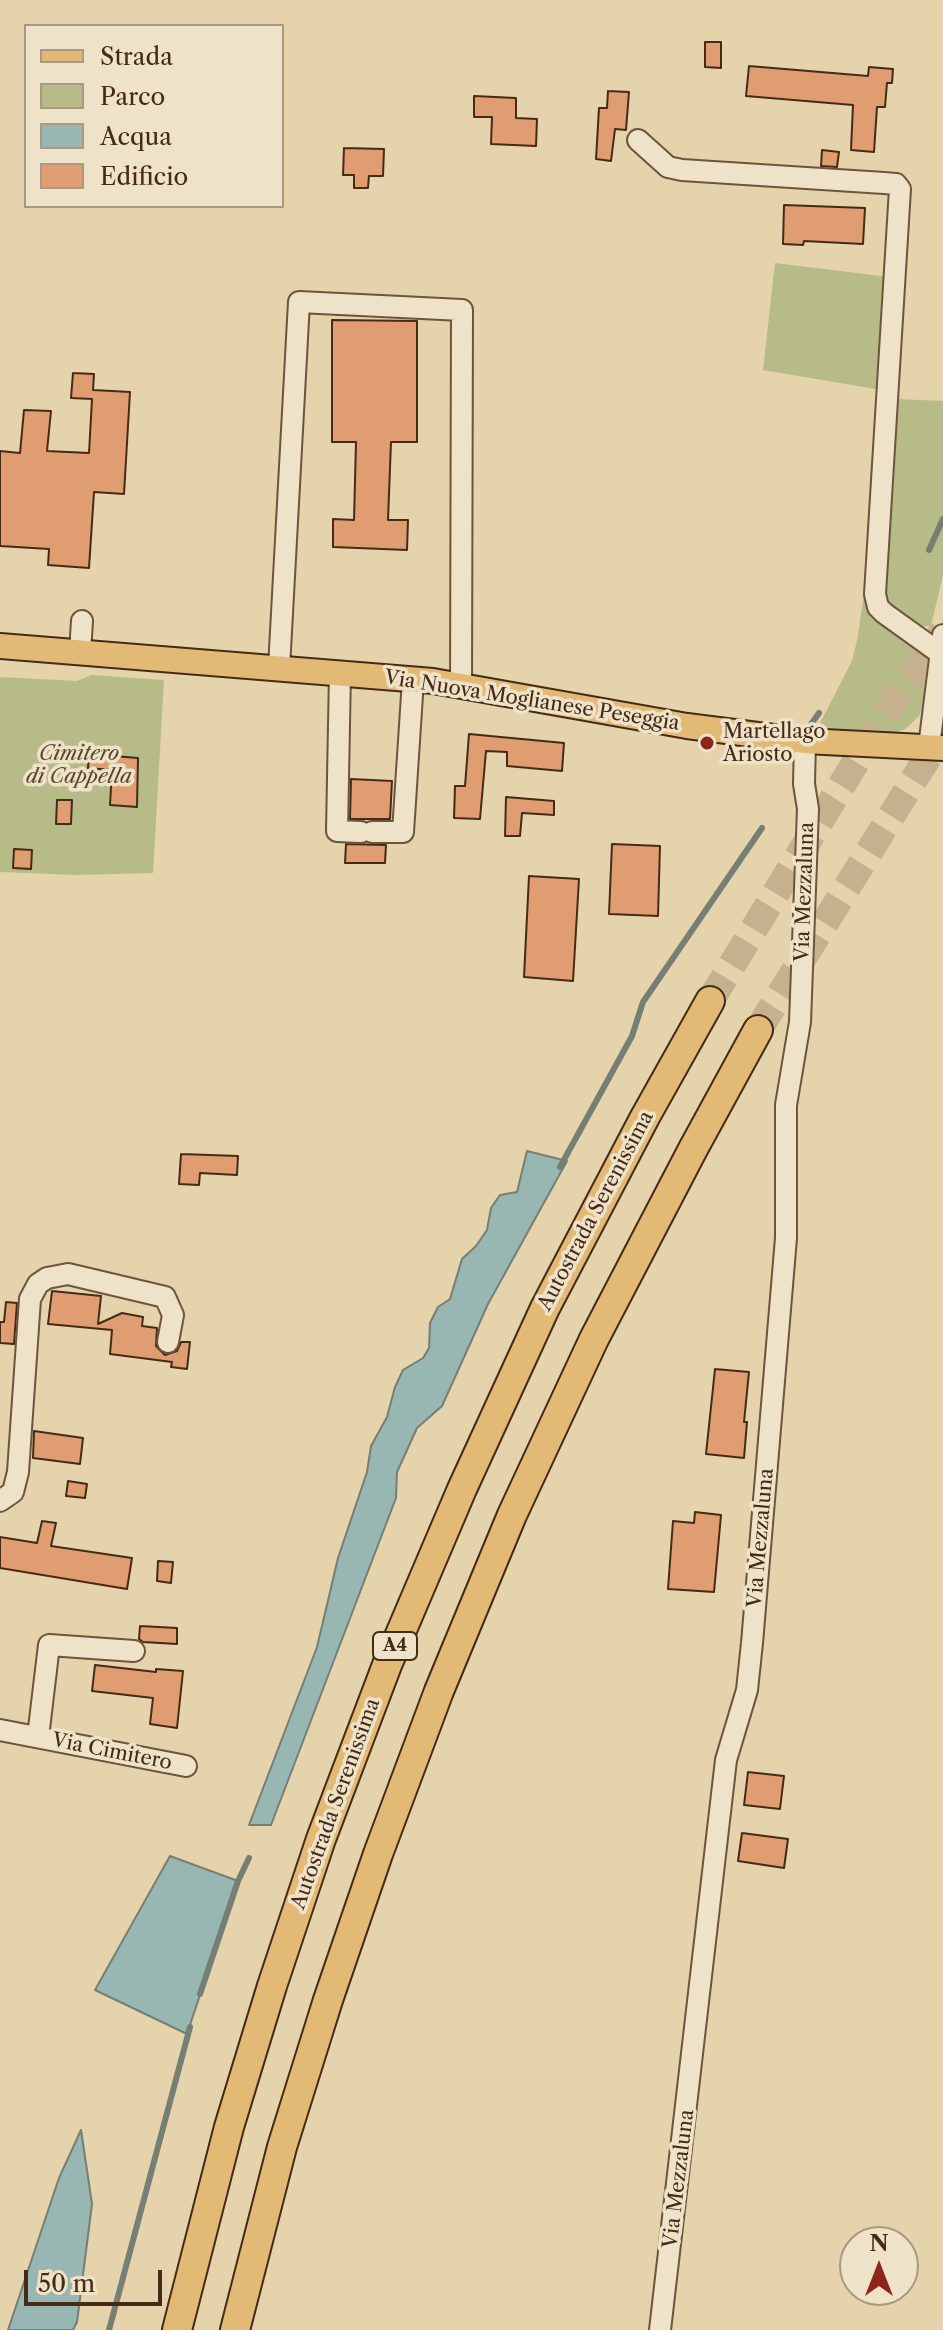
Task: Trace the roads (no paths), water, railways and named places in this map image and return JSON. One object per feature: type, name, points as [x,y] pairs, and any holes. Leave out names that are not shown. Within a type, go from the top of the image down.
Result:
[{"type":"highway","name":"Autostrada Serenissima","points":[[177,2330],[229,2127],[272,1986],[321,1839],[387,1665],[462,1489],[545,1308],[710,1001]]},
{"type":"highway","points":[[235,2330],[282,2147],[328,2000],[439,1691],[512,1515],[594,1339],[758,1030]]},
{"type":"main road","name":"Via Nuova Moglianese Peseggia","points":[[0,646],[340,672],[461,686],[687,726],[805,741],[936,748]]},
{"type":"street","points":[[638,140],[668,167],[682,170],[896,184],[900,189],[875,594],[878,607],[884,613],[942,644],[936,748]]},
{"type":"street","points":[[279,668],[299,302],[462,310],[461,686]]},
{"type":"street","points":[[80,652],[82,621]]},
{"type":"street","points":[[340,672],[337,831],[403,832],[413,680]]},
{"type":"street","name":"Via Mezzaluna","points":[[660,2330],[726,1760],[747,1690],[752,1643],[786,1238],[786,1105],[800,1022],[808,809],[804,784],[805,741]]},
{"type":"street","points":[[0,1501],[13,1492],[18,1472],[30,1299],[38,1284],[47,1278],[68,1274],[165,1297],[173,1315],[168,1342]]},
{"type":"street","name":"Via Cimitero","points":[[38,1737],[49,1645],[134,1651]]},
{"type":"street","name":"Via Cimitero","points":[[0,1730],[186,1766]]},
{"type":"water","points":[[527,1151],[567,1161],[488,1304],[442,1406],[417,1428],[397,1472],[396,1498],[271,1825],[249,1825],[317,1647],[338,1558],[367,1472],[371,1446],[387,1417],[395,1387],[403,1370],[423,1358],[429,1348],[430,1323],[438,1307],[450,1299],[462,1259],[487,1230],[491,1208],[500,1195],[517,1192]]},
{"type":"water","points":[[170,1856],[238,1881],[187,2034],[95,1990]]},
{"type":"water","points":[[81,2130],[92,2204],[77,2322],[73,2330],[8,2330],[59,2178]]},
{"type":"waterway","points":[[929,550],[943,519]]},
{"type":"waterway","points":[[809,727],[819,713]]},
{"type":"waterway","points":[[560,1167],[632,1036],[643,1002],[762,828]]},
{"type":"waterway","points":[[200,1994],[238,1881],[249,1858]]},
{"type":"waterway","points":[[109,2330],[190,2027]]},
{"type":"tunnel","points":[[710,1001],[901,688],[943,632]]},
{"type":"tunnel","points":[[758,1030],[943,733]]},
{"type":"place","name":"Martellago Ariosto","points":[[707,743]]},
{"type":"park label","name":"Cimitero di Cappella","points":[[79,766]]}]
